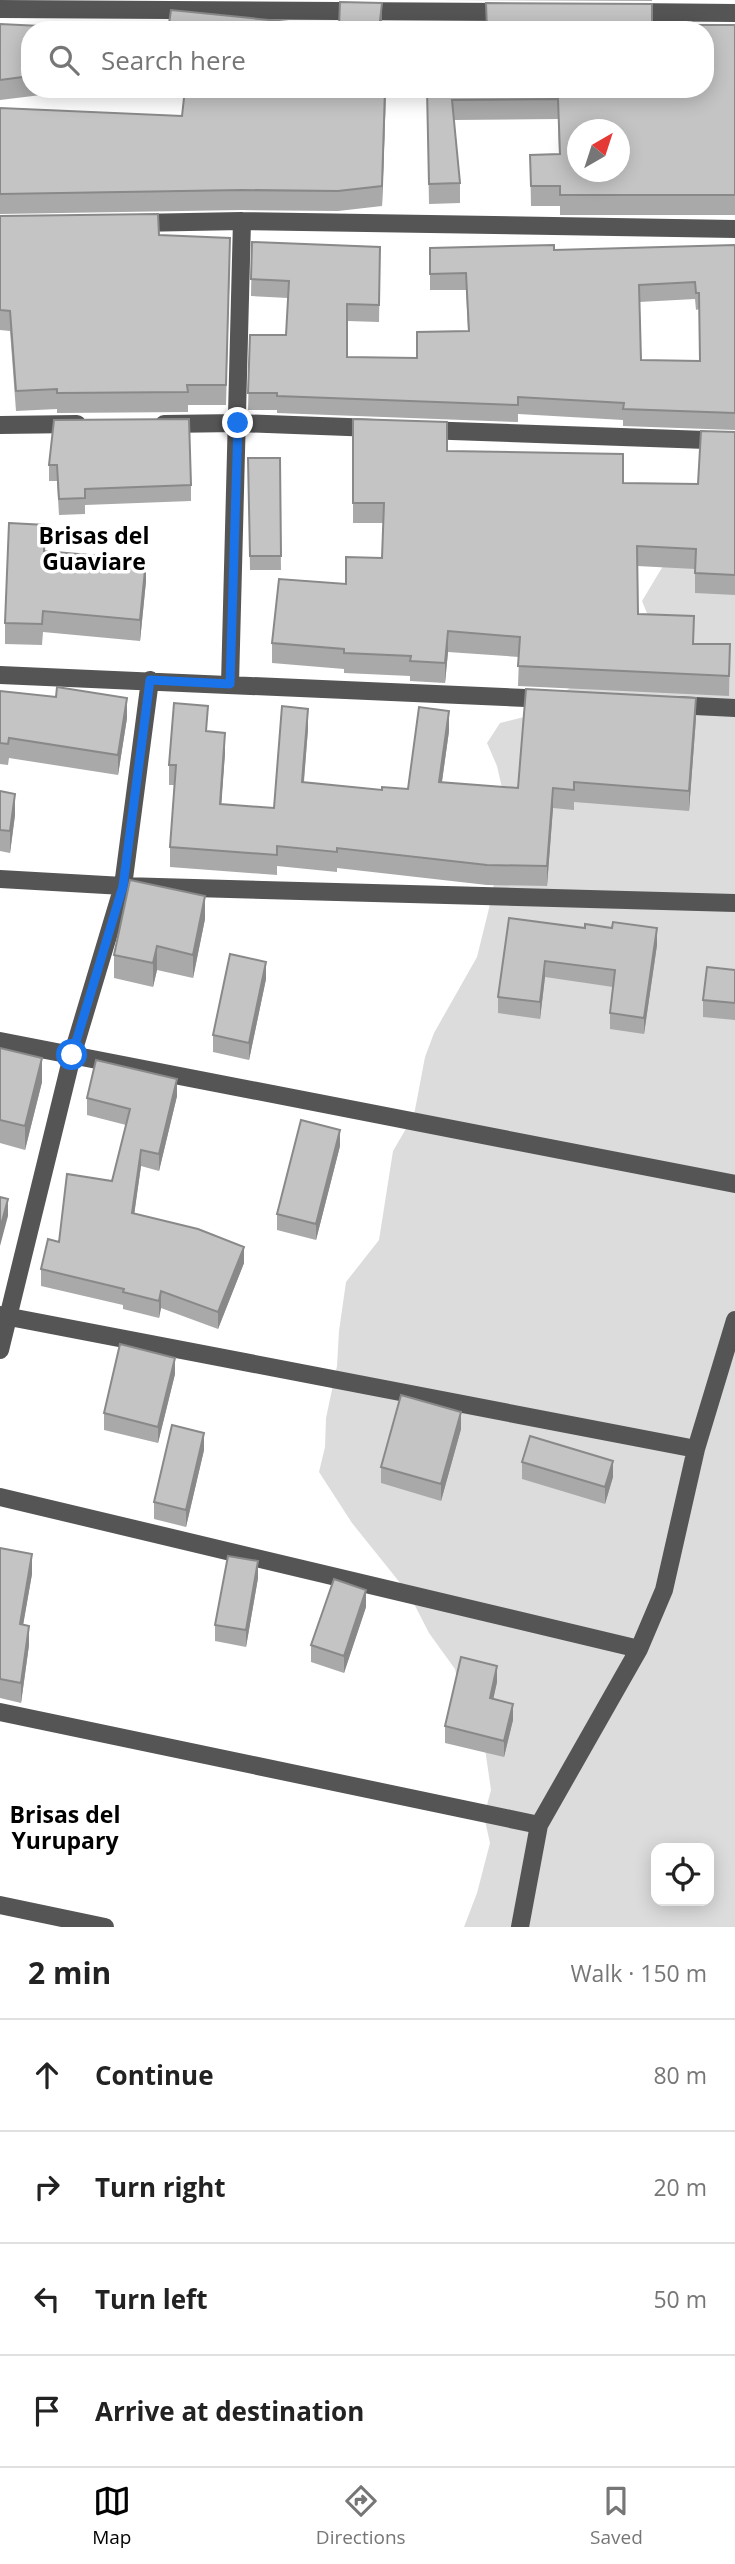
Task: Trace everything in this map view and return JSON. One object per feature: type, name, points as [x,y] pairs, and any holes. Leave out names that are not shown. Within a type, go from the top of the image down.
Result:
[{"type":"street","points":[[0,9],[527,12]]},
{"type":"street","points":[[610,12],[735,13]]},
{"type":"street","points":[[121,223],[242,221],[735,229]]},
{"type":"street","points":[[230,684],[242,221]]},
{"type":"street","points":[[146,424],[238,423],[735,441]]},
{"type":"street","points":[[0,425],[93,424]]},
{"type":"street","points":[[0,675],[571,700]]},
{"type":"street","points":[[0,1350],[4,1316],[72,1055],[123,886],[150,680]]},
{"type":"street","points":[[653,704],[735,708]]},
{"type":"street","points":[[0,879],[123,886],[735,903]]},
{"type":"street","points":[[0,1041],[735,1184]]},
{"type":"street","points":[[4,1316],[696,1449]]},
{"type":"street","points":[[520,1927],[538,1825],[639,1649],[664,1590],[696,1449],[735,1320]]},
{"type":"street","points":[[0,1497],[639,1649]]},
{"type":"street","points":[[0,1712],[538,1825]]},
{"type":"street","points":[[0,1905],[105,1927]]},
{"type":"shaded area","points":[[735,532],[735,1927],[464,1927],[477,1893],[490,1843],[484,1816],[491,1790],[482,1728],[463,1700],[455,1669],[429,1633],[409,1594],[352,1523],[319,1472],[325,1447],[326,1418],[337,1366],[346,1282],[379,1240],[393,1151],[414,1115],[425,1057],[434,1033],[477,957],[493,892],[498,830],[504,797],[497,766],[487,743],[500,723],[528,716],[573,686],[651,623],[642,601],[666,561]]},
{"type":"building","points":[[340,2],[382,3],[380,21],[339,21]]},
{"type":"building","points":[[486,3],[652,4],[652,21],[487,21]]},
{"type":"building","points":[[171,10],[280,21],[169,21]]},
{"type":"building","points":[[0,24],[21,25],[21,77],[0,80]]},
{"type":"building","points":[[714,25],[735,25],[735,195],[560,195],[560,186],[531,186],[530,155],[560,154],[558,99],[452,100],[460,183],[429,184],[427,98],[714,98]]},
{"type":"building","points":[[184,98],[385,98],[382,186],[338,191],[0,194],[0,108],[182,116]]},
{"type":"building","points":[[158,214],[159,235],[230,238],[226,385],[187,385],[188,392],[57,393],[57,389],[16,391],[10,311],[0,310],[0,216]]},
{"type":"building","points":[[252,242],[380,247],[379,305],[347,304],[347,357],[417,358],[417,332],[469,331],[466,273],[430,274],[430,248],[554,245],[554,250],[735,245],[735,413],[623,409],[624,403],[518,397],[518,405],[248,393],[250,335],[286,335],[289,281],[251,279]],"holes":[[[695,282],[696,293],[699,293],[700,361],[641,360],[639,285]]]},
{"type":"building","points":[[189,419],[191,485],[85,489],[85,498],[59,499],[57,465],[49,465],[54,420]]},
{"type":"building","points":[[353,419],[447,422],[447,451],[623,454],[623,483],[698,484],[701,431],[735,432],[735,575],[695,573],[696,549],[637,546],[638,614],[694,616],[693,644],[730,644],[729,676],[518,666],[520,637],[448,631],[445,663],[410,661],[411,656],[344,653],[344,649],[272,643],[279,579],[346,584],[346,557],[382,558],[384,503],[353,503]]},
{"type":"building","points":[[248,458],[280,458],[281,556],[250,556]]},
{"type":"building","points":[[9,523],[46,525],[44,551],[146,560],[140,620],[43,611],[42,624],[5,623]]},
{"type":"building","points":[[57,687],[127,698],[118,755],[9,738],[8,744],[0,743],[0,691],[56,697]]},
{"type":"building","points":[[526,689],[696,698],[689,791],[574,782],[574,790],[553,788],[547,866],[487,865],[337,848],[337,852],[277,846],[277,855],[170,847],[176,765],[169,765],[174,703],[208,706],[206,731],[225,733],[220,804],[274,808],[282,706],[308,709],[302,782],[382,790],[382,787],[408,789],[419,707],[449,711],[439,782],[518,788]]},
{"type":"building","points":[[0,791],[15,794],[10,831],[0,830]]},
{"type":"building","points":[[130,880],[205,896],[193,955],[157,946],[153,963],[114,955]]},
{"type":"building","points":[[509,918],[585,928],[585,924],[612,928],[613,922],[657,928],[644,1018],[610,1013],[615,970],[545,961],[540,1002],[498,997]]},
{"type":"building","points":[[230,954],[266,962],[249,1043],[213,1035]]},
{"type":"building","points":[[707,967],[735,970],[735,1003],[703,1000]]},
{"type":"building","points":[[0,1048],[42,1058],[25,1126],[0,1120]]},
{"type":"building","points":[[96,1060],[177,1079],[159,1154],[141,1150],[132,1213],[198,1229],[244,1247],[218,1312],[161,1291],[159,1301],[123,1292],[124,1289],[41,1269],[48,1239],[59,1242],[67,1174],[112,1181],[130,1109],[87,1098]]},
{"type":"building","points":[[301,1120],[340,1130],[316,1224],[277,1214]]},
{"type":"building","points":[[0,1197],[8,1199],[0,1229]]},
{"type":"building","points":[[120,1344],[175,1358],[158,1427],[104,1413]]},
{"type":"building","points":[[401,1395],[461,1412],[441,1484],[381,1467]]},
{"type":"building","points":[[172,1425],[204,1433],[186,1510],[154,1502]]},
{"type":"building","points":[[530,1436],[613,1461],[605,1487],[522,1462]]},
{"type":"building","points":[[0,1548],[32,1554],[20,1624],[29,1626],[21,1683],[0,1679]]},
{"type":"building","points":[[228,1556],[258,1561],[246,1630],[215,1625]]},
{"type":"building","points":[[334,1579],[366,1590],[344,1656],[311,1645]]},
{"type":"building","points":[[461,1657],[497,1666],[490,1698],[513,1704],[504,1741],[445,1726]]},
{"type":"district","name":"Brisas del Guaviare","points":[[94,549]]},
{"type":"district","name":"Brisas del Yurupary","points":[[65,1828]]},
{"type":"route","points":[[72,1055],[123,886],[150,680],[230,684],[238,423]]}]
